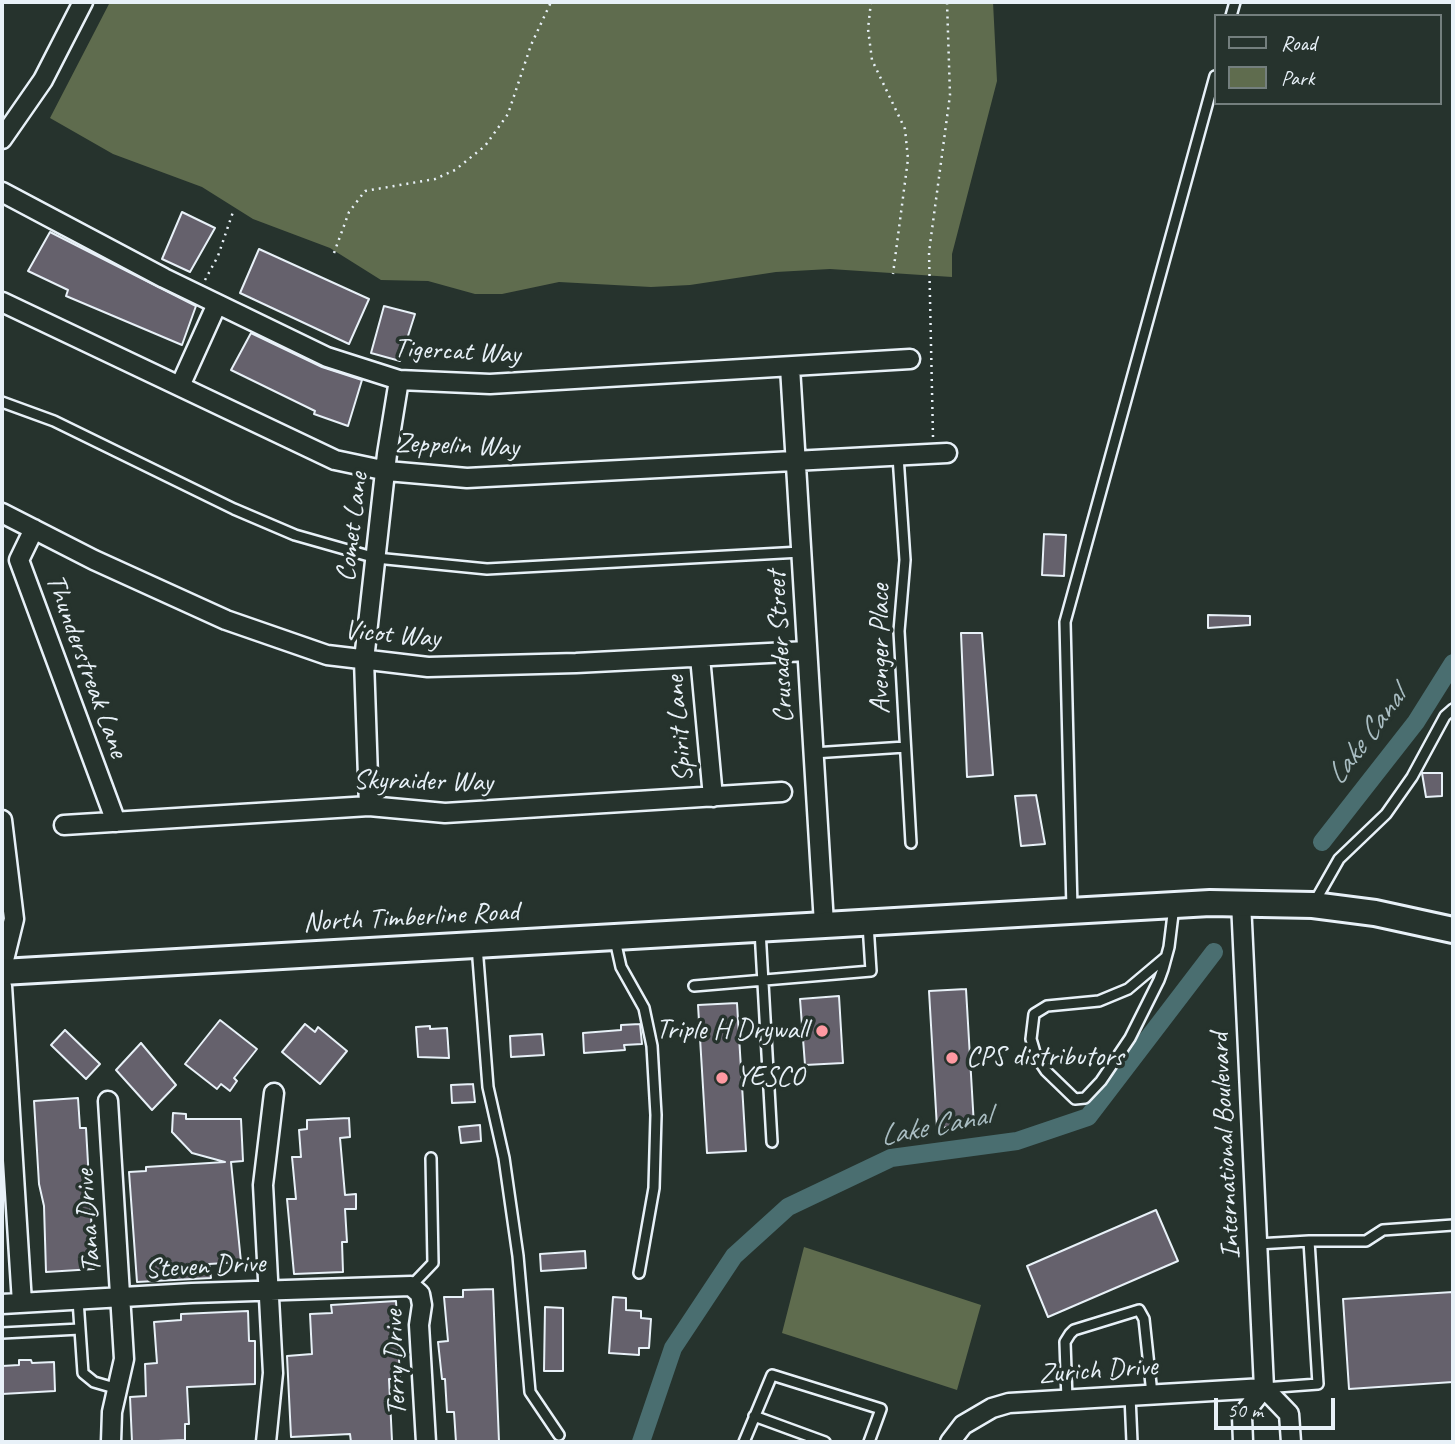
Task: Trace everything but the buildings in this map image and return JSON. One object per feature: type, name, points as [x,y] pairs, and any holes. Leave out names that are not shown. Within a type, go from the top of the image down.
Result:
[{"type":"main road","name":"North Timberline Road","points":[[2,970],[1241,902],[1313,905],[1374,913],[1453,930]]},
{"type":"street","points":[[2,139],[43,80],[83,2]]},
{"type":"street","name":"Tigercat Way","points":[[2,191],[196,294],[327,357],[399,380],[490,384],[910,359]]},
{"type":"street","name":"Zeppelin Way","points":[[2,302],[335,460],[387,471],[467,478],[796,463],[947,453]]},
{"type":"street","points":[[180,386],[217,304]]},
{"type":"street","name":"Crusader Street","points":[[790,367],[824,924]]},
{"type":"street","name":"Comet Lane","points":[[369,806],[364,660],[387,454],[399,380]]},
{"type":"street","name":"Vicot Way","points":[[2,513],[94,560],[226,620],[327,655],[428,667],[700,657],[807,650]]},
{"type":"street","name":"Thunderstreak Lane","points":[[34,529],[19,560],[116,822]]},
{"type":"street","name":"Spirit Lane","points":[[700,657],[713,796]]},
{"type":"street","name":"Skyraider Way","points":[[64,825],[369,806],[445,813],[782,792]]},
{"type":"street","points":[[2,820],[14,919],[2,970]]},
{"type":"street","name":"International Boulevard","points":[[1241,902],[1264,1388]]},
{"type":"street","points":[[2,986],[22,1303]]},
{"type":"street","points":[[266,1442],[273,1373],[263,1185],[274,1093]]},
{"type":"street","name":"Tana Drive","points":[[108,1101],[122,1338],[123,1373],[118,1389]]},
{"type":"street","name":"Steven Drive","points":[[2,1304],[268,1290],[411,1286]]},
{"type":"street","name":"Terry Drive","points":[[411,1286],[420,1294],[422,1305],[419,1325],[426,1442]]},
{"type":"street","points":[[1243,1442],[1242,1416],[1264,1388],[1289,1414],[1290,1442]]},
{"type":"street","name":"Zurich Drive","points":[[950,1442],[963,1425],[992,1408],[1009,1403],[1264,1388]]},
{"type":"street","points":[[111,1442],[112,1412],[118,1389]]},
{"type":"lane","points":[[1072,910],[1065,622],[1214,80]]},
{"type":"lane","points":[[2,402],[54,421],[234,509],[295,535],[376,558],[487,569],[801,552]]},
{"type":"lane","name":"Avenger Place","points":[[898,456],[905,560],[899,631],[911,843]]},
{"type":"lane","points":[[1313,905],[1339,859],[1386,814],[1412,777],[1445,716],[1453,709]]},
{"type":"lane","points":[[814,753],[905,747]]},
{"type":"lane","points":[[1166,957],[1128,989],[1099,1001],[1046,1006],[1034,1014],[1031,1039],[1036,1056],[1046,1072],[1075,1099],[1084,1098],[1101,1081],[1130,1038],[1159,980],[1166,957],[1175,905]]},
{"type":"lane","points":[[694,986],[871,971],[868,922]]},
{"type":"lane","points":[[760,928],[772,1142]]},
{"type":"lane","points":[[614,936],[621,967],[644,1008],[652,1046],[655,1176],[639,1273]]},
{"type":"lane","points":[[477,944],[488,1087],[504,1158],[518,1256],[530,1392],[559,1435]]},
{"type":"lane","points":[[411,1286],[433,1263],[431,1158]]},
{"type":"lane","points":[[1257,1244],[1366,1241],[1383,1230],[1453,1226]]},
{"type":"lane","points":[[1264,1388],[1318,1384],[1309,1241]]},
{"type":"lane","points":[[78,1300],[83,1373],[94,1382],[118,1389]]},
{"type":"lane","points":[[1067,1400],[1065,1342],[1070,1334],[1074,1330],[1139,1310],[1144,1319],[1152,1394]]},
{"type":"lane","points":[[2,1333],[80,1329]]},
{"type":"lane","points":[[744,1442],[772,1375],[881,1409],[869,1442]]},
{"type":"lane","points":[[1130,1396],[1132,1442]]},
{"type":"lane","points":[[754,1416],[825,1442]]},
{"type":"path","points":[[334,253],[349,212],[365,191],[435,179],[455,170],[485,146],[508,114],[531,45],[551,2]]},
{"type":"path","points":[[871,2],[868,29],[872,60],[905,129],[908,159],[893,274]]},
{"type":"path","points":[[933,437],[929,252],[950,95],[947,2]]},
{"type":"path","points":[[196,294],[218,256],[234,209]]},
{"type":"green space","points":[[110,2],[993,2],[997,81],[952,254],[952,277],[830,269],[776,272],[690,285],[651,287],[559,282],[502,294],[475,294],[428,281],[381,280],[330,248],[253,219],[202,187],[113,154],[50,118]]},
{"type":"green space","points":[[804,1247],[981,1305],[957,1390],[782,1333]]},
{"type":"waterway","name":"Lake Canal","points":[[1322,842],[1416,722],[1453,663]]},
{"type":"waterway","name":"Lake Canal","points":[[641,1442],[673,1348],[734,1256],[788,1207],[891,1158],[1017,1141],[1088,1117],[1214,952]]},
{"type":"place","name":"Triple H Drywall","points":[[822,1031]]},
{"type":"place","name":"CPS distributors","points":[[952,1058]]},
{"type":"place","name":"YESCO","points":[[722,1078]]}]
